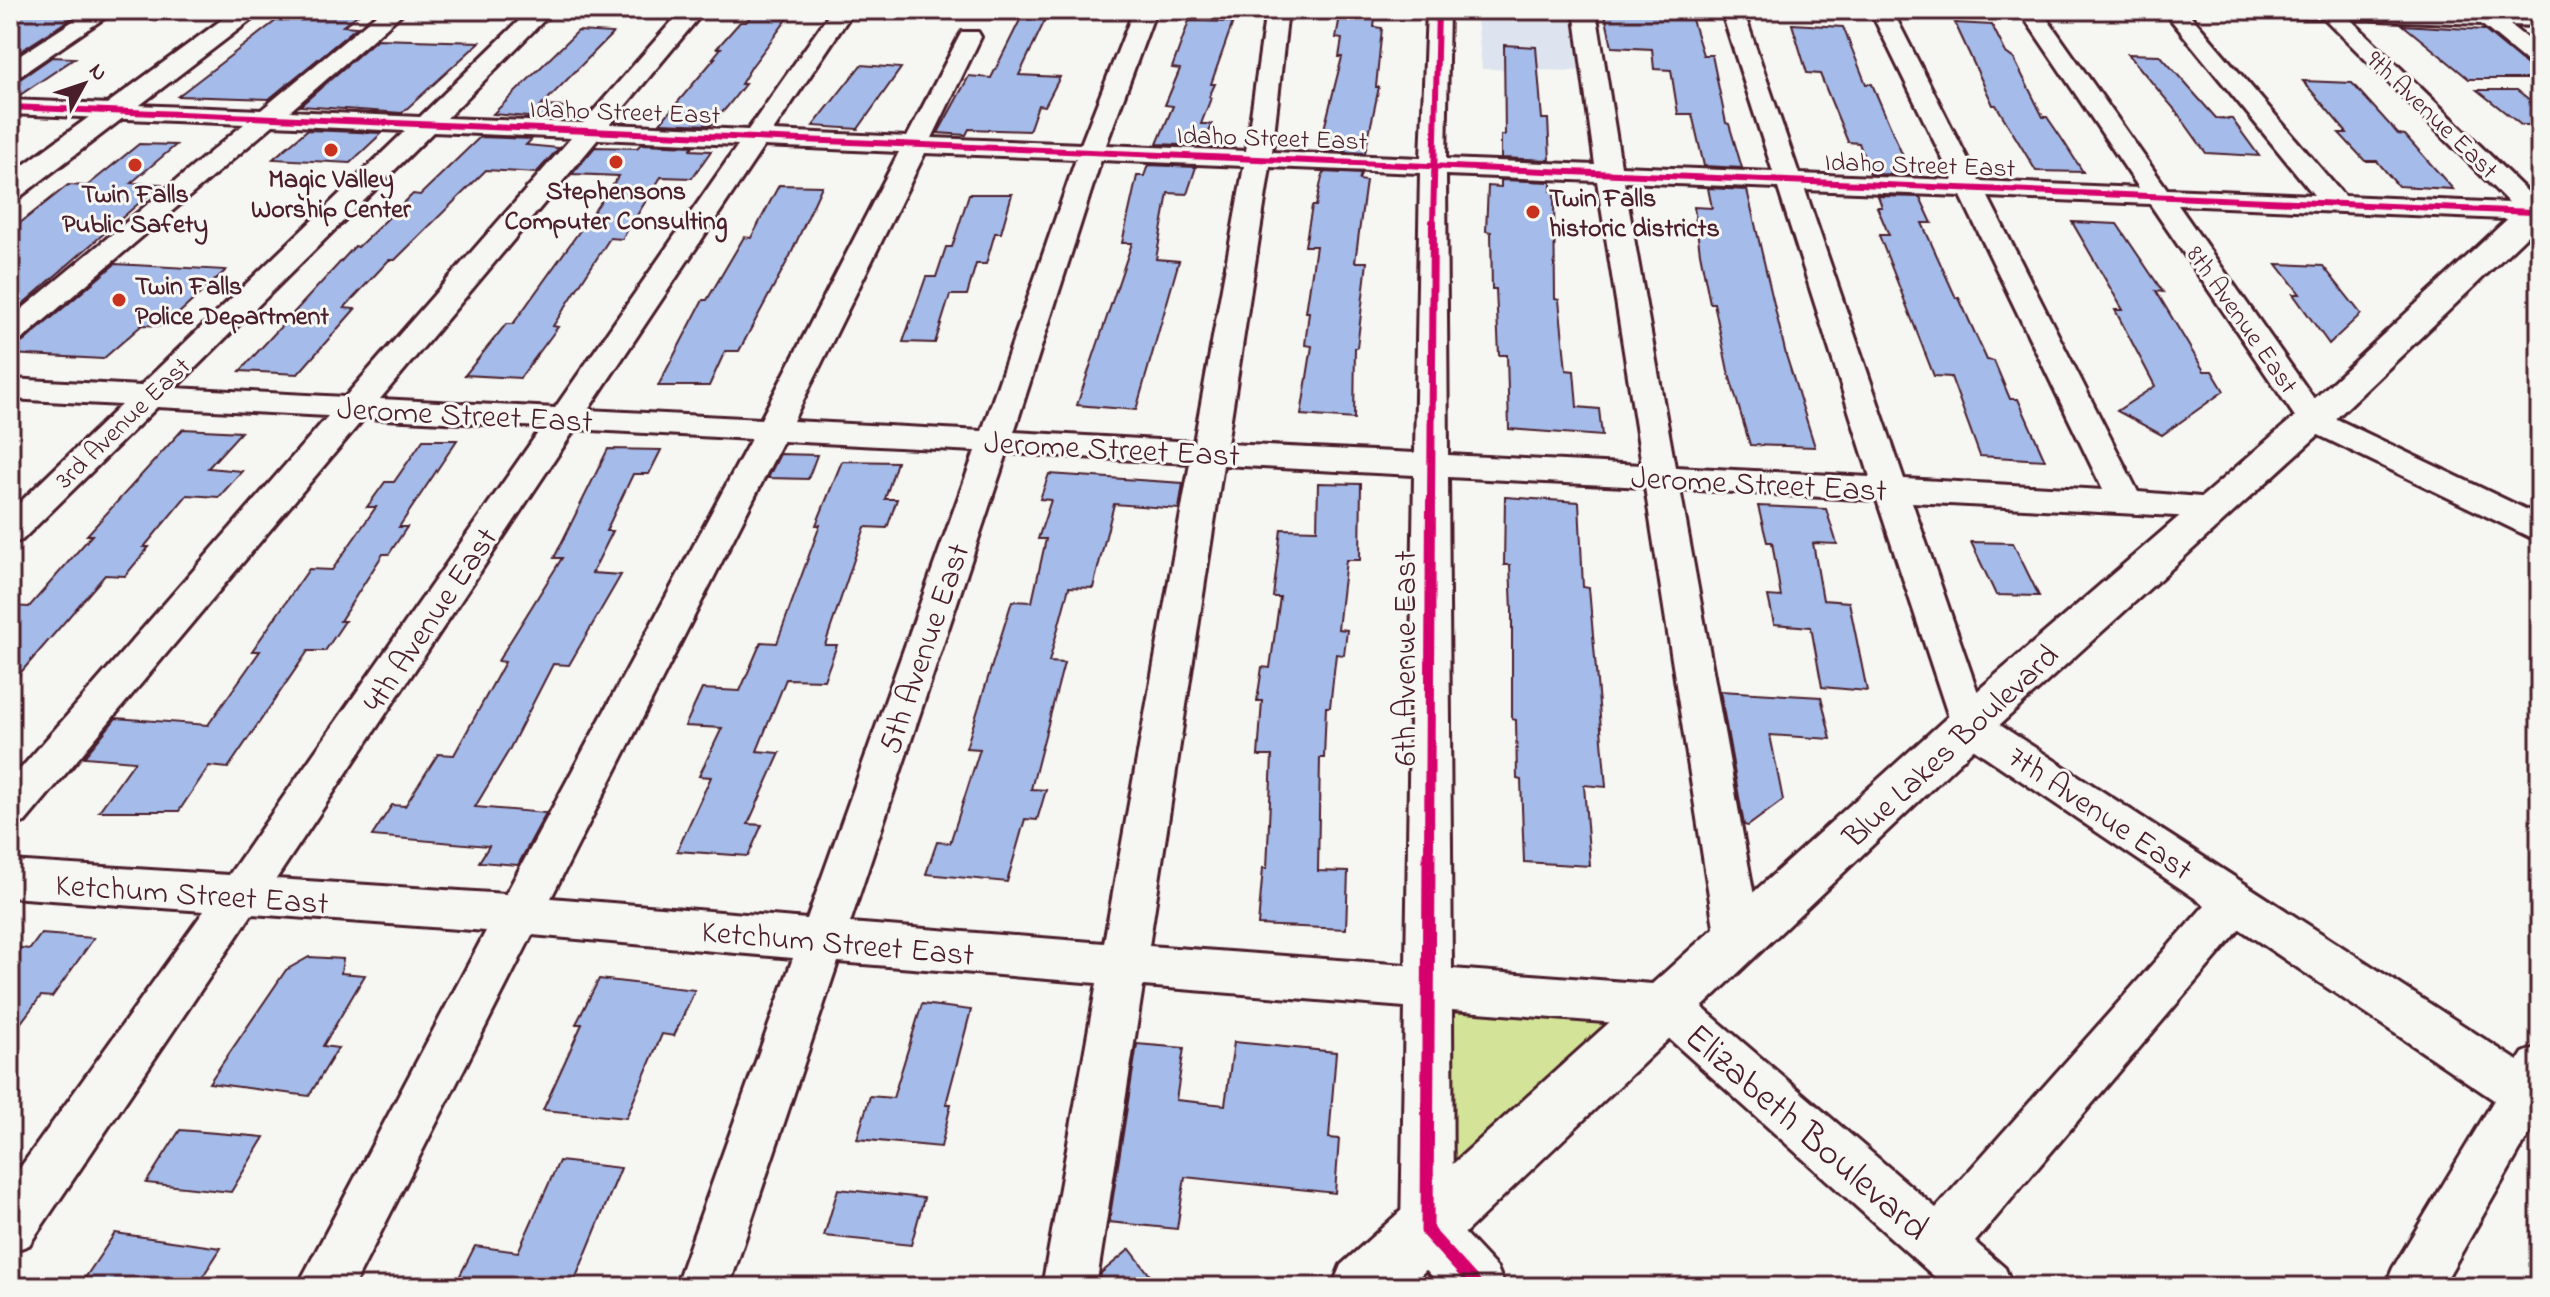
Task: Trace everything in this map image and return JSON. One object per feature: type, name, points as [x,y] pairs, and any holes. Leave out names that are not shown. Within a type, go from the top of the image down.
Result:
[{"type":"main road","points":[[10,189],[251,10]]},
{"type":"main road","name":"Blue Lakes Boulevard","points":[[1363,1287],[1427,1231],[1969,725],[2313,420],[2538,211]]},
{"type":"street","points":[[10,72],[105,10]]},
{"type":"street","points":[[10,334],[395,10]]},
{"type":"street","name":"3rd Avenue East","points":[[10,532],[543,10]]},
{"type":"street","points":[[10,810],[694,10]]},
{"type":"street","name":"4th Avenue East","points":[[10,1226],[239,897],[843,10]]},
{"type":"street","name":"5th Avenue East","points":[[702,1287],[1091,152],[1145,10]]},
{"type":"street","points":[[1069,1287],[1258,159],[1277,10]]},
{"type":"street","name":"6th Avenue East","points":[[1427,1231],[1433,165],[1438,10]]},
{"type":"street","points":[[1585,10],[1609,174],[1739,940]]},
{"type":"street","points":[[1732,10],[1969,725]]},
{"type":"street","points":[[1881,10],[2127,503]]},
{"type":"street","name":"8th Avenue East","points":[[2030,10],[2313,420],[2540,530]]},
{"type":"street","points":[[2174,10],[2336,204]]},
{"type":"street","points":[[2283,10],[2483,14],[2540,19]]},
{"type":"street","name":"9th Avenue East","points":[[2329,11],[2538,211]]},
{"type":"street","points":[[2483,14],[2540,61]]},
{"type":"street","points":[[324,1287],[772,430],[970,37]]},
{"type":"street","name":"Idaho Street East","points":[[10,107],[2538,211]]},
{"type":"street","name":"Jerome Street East","points":[[10,389],[2214,507]]},
{"type":"street","name":"7th Avenue East","points":[[1969,725],[2236,902],[2535,1088]]},
{"type":"street","name":"Ketchum Street East","points":[[10,879],[517,914],[821,941],[1666,1006]]},
{"type":"street","points":[[1939,1244],[2236,902]]},
{"type":"street","name":"Elizabeth Boulevard","points":[[1666,1006],[1986,1287]]},
{"type":"street","points":[[2412,1287],[2535,1088]]},
{"type":"street","points":[[1427,1231],[1478,1287]]},
{"type":"shaded area","points":[[1476,10],[1575,10],[1584,71],[1482,69]]},
{"type":"green space","points":[[1428,988],[1666,1006],[1427,1231]]},
{"type":"building","points":[[10,10],[84,10],[10,58]]},
{"type":"building","points":[[290,10],[364,10],[343,26],[357,27],[269,99],[178,96]]},
{"type":"building","points":[[756,10],[794,10],[752,66],[741,84],[745,84],[727,107],[711,125],[660,123],[715,58],[721,48],[717,48],[740,22],[746,22]]},
{"type":"building","points":[[1025,10],[1036,10],[1047,16],[1019,75],[1060,77],[1045,106],[1038,105],[1029,131],[969,129],[966,135],[938,133],[969,76],[991,78]]},
{"type":"building","points":[[1341,10],[1376,10],[1374,27],[1382,28],[1376,87],[1379,87],[1365,153],[1326,151],[1328,141],[1321,141],[1342,57],[1339,57],[1342,39],[1336,38]]},
{"type":"building","points":[[1604,10],[1689,10],[1703,55],[1712,55],[1726,123],[1729,124],[1742,168],[1704,166],[1692,114],[1678,114],[1671,70],[1654,69],[1652,49],[1612,47]]},
{"type":"building","points":[[1189,21],[1233,22],[1211,84],[1215,84],[1201,124],[1212,124],[1204,146],[1157,144],[1173,106],[1165,105],[1180,69],[1172,68]]},
{"type":"building","points":[[1955,23],[1992,25],[2006,53],[2014,59],[2043,117],[2047,117],[2083,172],[2036,171],[1996,105],[1993,105]]},
{"type":"building","points":[[1792,24],[1843,27],[1866,84],[1872,84],[1911,175],[1870,174],[1859,143],[1848,142],[1820,74],[1807,73]]},
{"type":"building","points":[[2403,25],[2484,30],[2530,68],[2540,71],[2540,79],[2469,79]]},
{"type":"building","points":[[578,31],[613,33],[541,106],[563,107],[551,119],[493,114]]},
{"type":"building","points":[[377,39],[480,42],[402,113],[300,106]]},
{"type":"building","points":[[1504,45],[1536,47],[1542,119],[1548,119],[1550,160],[1501,158],[1501,135],[1505,135]]},
{"type":"building","points":[[2128,54],[2160,55],[2216,118],[2232,119],[2259,156],[2206,153],[2176,111]]},
{"type":"building","points":[[52,57],[75,58],[17,97],[10,97],[10,82],[20,79]]},
{"type":"building","points":[[861,65],[901,68],[858,129],[813,126]]},
{"type":"building","points":[[2303,81],[2352,83],[2398,134],[2405,135],[2453,189],[2398,186],[2377,161],[2365,161],[2339,133],[2347,133]]},
{"type":"building","points":[[2477,90],[2517,90],[2540,108],[2540,125],[2521,125]]},
{"type":"building","points":[[307,130],[382,133],[350,163],[273,159]]},
{"type":"building","points":[[480,137],[532,139],[526,145],[559,148],[536,173],[486,170],[395,260],[389,260],[344,308],[355,309],[298,374],[240,371],[355,246],[358,247],[413,194],[420,195]]},
{"type":"building","points":[[139,144],[176,145],[131,183],[161,184],[10,315],[10,231],[68,185],[87,186]]},
{"type":"building","points":[[641,144],[693,146],[690,150],[711,151],[692,178],[661,177],[622,239],[610,238],[553,326],[558,327],[520,378],[465,375],[506,324],[513,324],[619,176],[572,174],[595,147],[637,148]]},
{"type":"building","points":[[1148,165],[1196,167],[1187,194],[1168,193],[1156,259],[1179,261],[1136,410],[1077,405],[1132,243],[1122,243],[1137,176],[1144,176]]},
{"type":"building","points":[[1323,172],[1361,174],[1359,180],[1366,181],[1355,262],[1367,262],[1355,348],[1354,419],[1301,415],[1312,346],[1305,345],[1309,312],[1306,312],[1316,246],[1305,246],[1312,206],[1316,206]]},
{"type":"building","points":[[1501,180],[1551,182],[1551,191],[1554,191],[1555,299],[1559,300],[1566,370],[1574,371],[1577,407],[1599,409],[1602,436],[1509,429],[1507,355],[1499,355],[1496,289],[1492,289],[1491,232],[1486,231],[1488,186],[1501,187]]},
{"type":"building","points":[[779,185],[822,186],[790,256],[739,351],[725,351],[709,386],[658,386],[703,300],[707,300],[744,237],[751,238]]},
{"type":"building","points":[[1708,188],[1747,190],[1786,355],[1815,447],[1750,445],[1728,371],[1714,303],[1710,303],[1700,253],[1694,207],[1712,208]]},
{"type":"building","points":[[969,194],[1012,194],[1001,233],[995,233],[986,264],[976,264],[967,295],[950,295],[935,343],[903,342],[926,277],[936,277],[946,247],[952,247]]},
{"type":"building","points":[[1878,196],[1920,197],[1932,223],[1922,223],[1956,298],[1959,298],[1987,360],[1994,361],[2010,399],[2018,399],[2045,460],[1980,456],[1951,377],[1934,376],[1879,235],[1889,235],[1877,207],[1882,207]]},
{"type":"building","points":[[2072,222],[2117,224],[2163,292],[2156,291],[2204,371],[2212,371],[2224,391],[2162,435],[2117,411],[2155,386],[2115,310],[2123,310]]},
{"type":"building","points":[[115,264],[226,270],[165,326],[142,325],[103,359],[10,354],[10,346],[23,342]]},
{"type":"building","points":[[2277,264],[2323,266],[2361,314],[2329,344],[2293,294],[2300,294]]},
{"type":"building","points":[[183,429],[241,432],[208,468],[242,471],[219,497],[187,495],[144,547],[149,547],[125,576],[105,575],[10,685],[10,606],[29,607],[92,535],[87,535]]},
{"type":"building","points":[[423,440],[457,440],[399,527],[407,527],[389,554],[383,554],[340,621],[345,621],[325,651],[308,651],[228,768],[209,766],[179,811],[99,811],[135,761],[84,757],[116,718],[208,725],[260,651],[252,651],[309,569],[332,570],[376,507],[367,507],[385,482],[394,482]]},
{"type":"building","points":[[608,449],[661,450],[649,474],[633,474],[606,531],[613,531],[592,573],[621,575],[569,665],[553,664],[508,752],[475,807],[546,813],[518,865],[479,862],[489,846],[372,836],[392,805],[405,806],[438,754],[454,755],[505,662],[498,661],[562,558],[554,558]]},
{"type":"building","points":[[780,454],[817,455],[808,479],[768,478]]},
{"type":"building","points":[[842,461],[897,462],[885,499],[897,499],[887,528],[865,527],[825,645],[837,645],[824,680],[786,679],[757,751],[780,753],[748,824],[762,825],[748,856],[677,851],[711,777],[699,776],[722,728],[685,726],[702,689],[740,691],[761,642],[777,643],[820,525],[816,525]]},
{"type":"building","points":[[1049,474],[1183,483],[1179,509],[1114,504],[1093,588],[1069,587],[1049,662],[1064,663],[1031,789],[1046,790],[1037,820],[1025,819],[1007,882],[926,874],[937,842],[950,843],[980,749],[966,748],[1012,601],[1032,602],[1046,539],[1038,539],[1051,500],[1040,499]]},
{"type":"building","points":[[1318,483],[1361,484],[1360,560],[1346,560],[1338,629],[1347,630],[1344,655],[1336,654],[1330,707],[1326,707],[1324,758],[1320,758],[1318,871],[1348,872],[1346,929],[1258,925],[1263,868],[1267,868],[1272,756],[1258,756],[1262,701],[1257,701],[1262,667],[1270,668],[1280,597],[1273,597],[1281,529],[1317,530]]},
{"type":"building","points":[[1505,497],[1579,502],[1583,587],[1589,588],[1606,787],[1584,785],[1590,866],[1524,862],[1516,720],[1512,719],[1512,610],[1510,565],[1504,565]]},
{"type":"building","points":[[1758,506],[1826,509],[1837,544],[1813,543],[1823,600],[1849,602],[1867,691],[1822,687],[1811,627],[1774,624],[1768,596],[1781,597],[1772,542],[1767,542]]},
{"type":"building","points":[[1971,542],[2013,543],[2039,596],[1996,595]]},
{"type":"building","points":[[1720,691],[1821,697],[1831,739],[1770,735],[1783,800],[1748,826],[1744,825]]},
{"type":"building","points":[[41,934],[94,938],[52,997],[41,996],[10,1037],[10,947],[30,949]]},
{"type":"building","points":[[309,957],[343,959],[341,973],[365,975],[323,1046],[338,1048],[309,1096],[209,1083],[286,970]]},
{"type":"building","points":[[599,979],[695,990],[674,1036],[662,1034],[626,1118],[543,1110],[582,1024],[576,1024]]},
{"type":"building","points":[[922,1004],[971,1010],[946,1104],[951,1104],[941,1147],[857,1139],[870,1096],[893,1098]]},
{"type":"building","points":[[1234,1042],[1336,1052],[1329,1138],[1339,1139],[1335,1193],[1185,1177],[1177,1229],[1109,1222],[1137,1044],[1184,1048],[1176,1100],[1225,1105]]},
{"type":"building","points":[[180,1130],[264,1137],[231,1192],[146,1183]]},
{"type":"building","points":[[559,1161],[621,1168],[572,1287],[454,1287],[475,1246],[518,1252]]},
{"type":"building","points":[[838,1189],[924,1198],[911,1245],[824,1236]]},
{"type":"building","points":[[115,1233],[221,1248],[196,1287],[79,1287]]},
{"type":"building","points":[[1130,1249],[1159,1287],[1099,1287],[1101,1273]]},
{"type":"cycle path","points":[[1438,10],[1433,179],[1427,1231],[1478,1287]]},
{"type":"cycle path","points":[[10,107],[2533,212]]},
{"type":"place","name":"Magic Valley Worship Center","points":[[331,150]]},
{"type":"place","name":"Stephensons Computer Consulting","points":[[616,162]]},
{"type":"place","name":"Twin Falls Public Safety","points":[[135,165]]},
{"type":"place","name":"Twin Falls historic districts","points":[[1533,212]]},
{"type":"place","name":"Twin Falls Police Department","points":[[119,300]]}]
